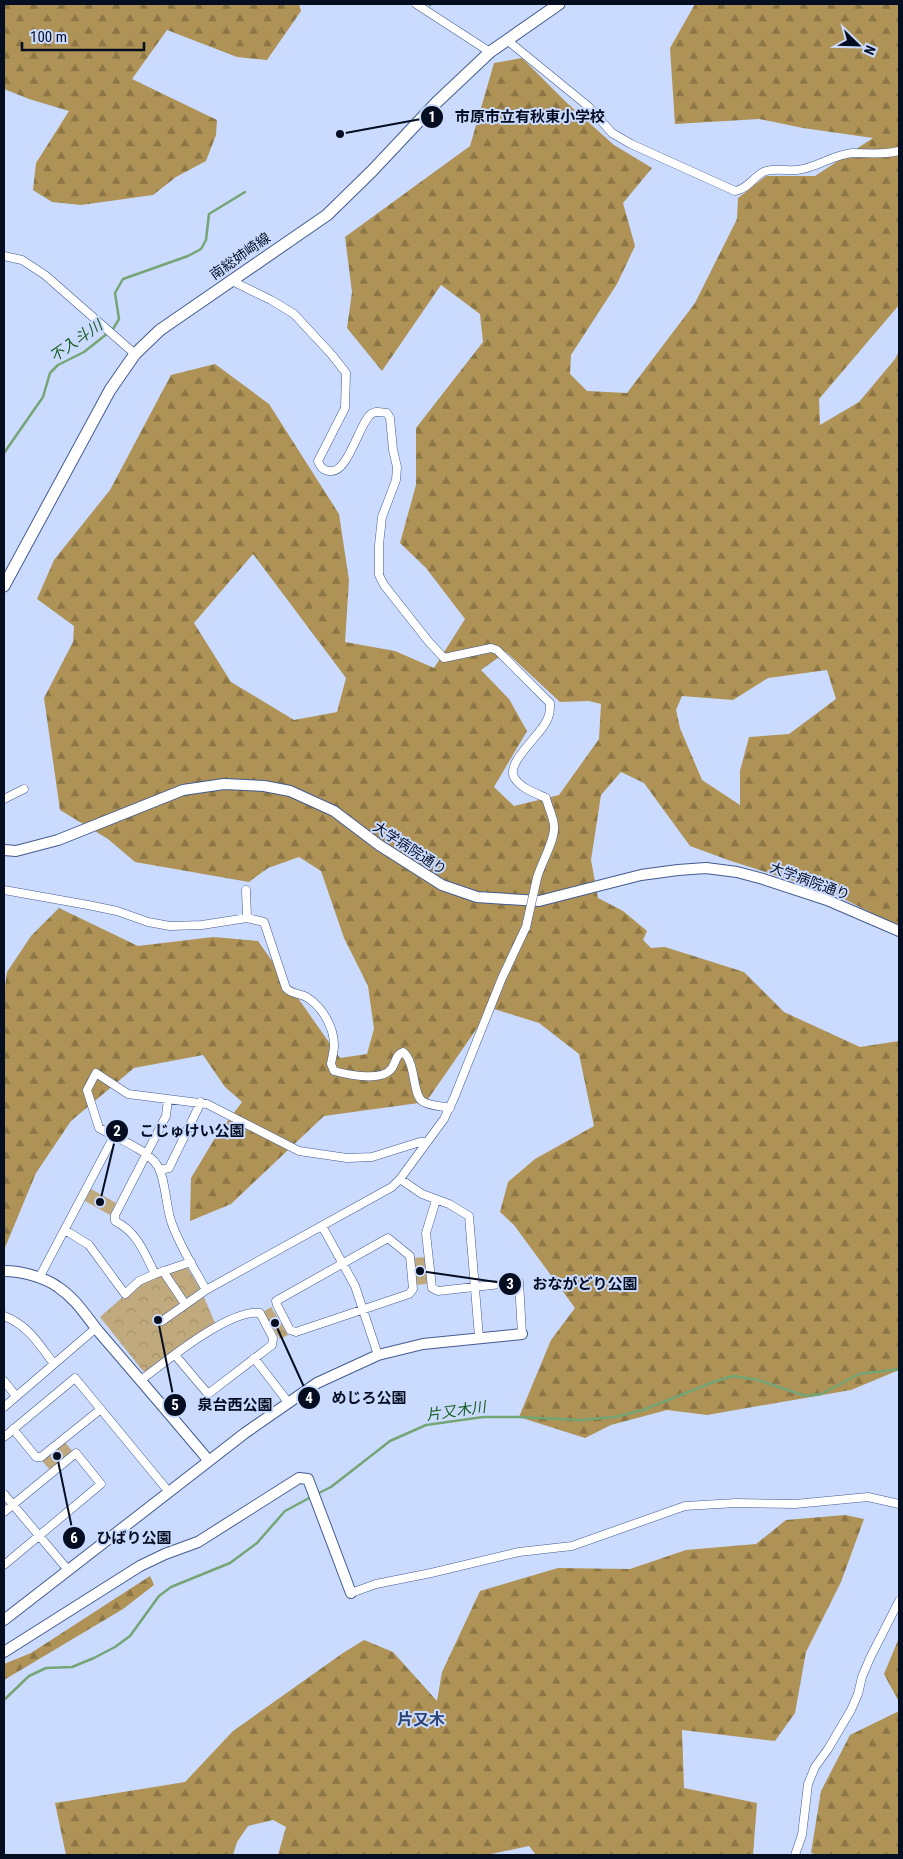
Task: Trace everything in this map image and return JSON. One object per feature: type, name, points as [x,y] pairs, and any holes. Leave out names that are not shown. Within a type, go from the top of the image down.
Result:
[{"type":"main road","name":"南総姉崎線","points":[[4,586],[110,390],[135,354],[160,330],[327,215],[372,171],[436,102],[490,52],[559,4]]},
{"type":"street","points":[[421,5],[490,52]]},
{"type":"street","points":[[507,40],[589,107],[612,133],[639,148],[735,192],[748,186],[763,171],[778,168],[797,170],[851,153],[873,154],[899,151]]},
{"type":"street","points":[[4,256],[22,260],[45,275],[135,354]]},
{"type":"street","points":[[162,1321],[206,1290],[392,1187],[400,1180],[450,1108],[502,978],[526,927],[540,865],[552,839],[555,826],[546,798],[519,783],[513,776],[512,768],[519,756],[547,722],[550,703],[497,650],[491,648],[444,658],[384,585],[379,575],[382,517],[396,480],[397,467],[393,450],[390,418],[387,413],[379,412],[369,416],[342,466],[332,472],[320,467],[318,461],[345,408],[346,374],[332,355],[294,314],[271,300],[232,281]]},
{"type":"street","name":"大学病院通り","points":[[4,850],[16,851],[58,840],[183,790],[224,784],[264,786],[290,791],[334,812],[379,845],[442,886],[477,897],[539,901],[641,875],[706,868],[737,872],[763,879],[827,900],[899,931]]},
{"type":"street","points":[[4,799],[24,789]]},
{"type":"street","points":[[4,890],[117,911],[148,922],[170,926],[202,925],[247,918],[264,922],[286,988],[308,998],[323,1012],[332,1030],[334,1045],[331,1064],[334,1071],[366,1076],[381,1075],[390,1070],[398,1055],[403,1052],[408,1058],[419,1097],[427,1103],[450,1108]]},
{"type":"street","points":[[246,890],[247,918]]},
{"type":"street","points":[[206,1290],[170,1218],[160,1170],[157,1164],[146,1154],[99,1128],[87,1090],[96,1072],[128,1094],[201,1102],[289,1146],[307,1152],[347,1158],[372,1157],[420,1142],[427,1142]]},
{"type":"street","points":[[168,1099],[166,1116],[115,1215],[115,1221],[135,1235],[159,1273],[185,1304]]},
{"type":"street","points":[[160,1170],[169,1168],[201,1102]]},
{"type":"street","points":[[39,1278],[114,1136]]},
{"type":"street","points":[[400,1180],[422,1194],[449,1204],[469,1216],[479,1337]]},
{"type":"street","points":[[4,1620],[209,1461],[288,1402],[317,1383],[378,1355],[424,1344],[522,1334],[519,1282],[438,1291],[432,1288],[426,1233],[436,1200]]},
{"type":"street","points":[[322,1226],[344,1262],[355,1286],[378,1355]]},
{"type":"street","points":[[65,1230],[88,1245],[124,1294],[139,1281],[191,1262]]},
{"type":"street","points":[[388,1238],[410,1256],[413,1289],[409,1294],[364,1309],[296,1332],[290,1330],[276,1305],[276,1300],[388,1238]]},
{"type":"street","points":[[4,1271],[14,1271],[39,1278],[57,1286],[73,1298],[96,1328],[209,1461]]},
{"type":"street","points":[[141,1380],[199,1337],[222,1324],[253,1312],[260,1314],[273,1338],[272,1345],[208,1394],[175,1355]]},
{"type":"street","points":[[4,1316],[21,1324],[31,1333],[54,1364]]},
{"type":"street","points":[[4,1406],[96,1328]]},
{"type":"street","points":[[254,1358],[288,1402]]},
{"type":"street","points":[[4,1437],[75,1378],[169,1492]]},
{"type":"street","points":[[4,1381],[16,1396]]},
{"type":"street","points":[[13,1430],[36,1458],[42,1457],[101,1408]]},
{"type":"street","points":[[4,1512],[76,1453],[101,1484],[4,1565]]},
{"type":"street","points":[[4,1652],[140,1566],[165,1554],[198,1542],[299,1478],[308,1479],[351,1593],[376,1584],[519,1552],[572,1546],[684,1506],[736,1503],[794,1504],[868,1497],[899,1504]]},
{"type":"street","points":[[4,1494],[68,1570]]},
{"type":"street","points":[[795,1855],[802,1835],[808,1784],[814,1767],[828,1749],[851,1710],[870,1658],[899,1601]]},
{"type":"green space","points":[[4,4],[299,4],[301,11],[267,60],[237,57],[167,30],[132,79],[217,120],[216,135],[206,161],[176,177],[153,195],[81,205],[52,202],[33,190],[36,163],[69,111],[4,89]]},
{"type":"green space","points":[[695,4],[899,4],[899,305],[819,399],[820,425],[859,402],[895,359],[899,351],[899,927],[834,894],[690,846],[644,783],[621,772],[601,795],[591,860],[598,898],[623,911],[647,931],[643,940],[651,948],[665,947],[744,972],[784,1012],[860,1047],[899,1041],[899,1370],[851,1390],[707,1415],[667,1410],[611,1425],[585,1438],[519,1417],[551,1340],[575,1308],[514,1225],[500,1212],[508,1182],[535,1159],[594,1126],[579,1054],[539,1023],[491,1008],[426,1102],[324,1116],[231,1204],[190,1221],[191,1178],[215,1138],[242,1102],[225,1087],[203,1055],[134,1068],[71,1121],[36,1173],[4,1250],[4,993],[7,972],[31,936],[59,908],[138,946],[213,937],[258,941],[340,1058],[367,1054],[374,1029],[368,986],[344,938],[321,871],[299,857],[268,868],[249,882],[135,862],[108,839],[60,810],[44,698],[73,642],[74,626],[37,599],[54,560],[110,490],[171,375],[215,364],[269,404],[339,514],[349,580],[345,642],[395,651],[434,668],[465,619],[426,568],[400,543],[416,485],[416,428],[483,342],[480,314],[441,285],[382,371],[347,328],[352,292],[345,237],[470,146],[494,63],[522,58],[566,102],[614,145],[652,168],[623,203],[635,246],[617,284],[571,355],[570,374],[587,391],[627,393],[695,303],[737,219],[738,198],[766,176],[815,176],[873,138],[803,128],[759,119],[675,124],[670,48]],"holes":[[[253,554],[346,678],[337,712],[294,720],[231,682],[194,623]],[[506,652],[560,702],[589,701],[601,704],[599,739],[559,795],[514,806],[494,787],[527,731],[509,699],[481,670]],[[827,670],[836,699],[789,734],[749,737],[740,771],[740,805],[702,780],[680,728],[676,710],[682,696],[733,700],[768,678]]]},
{"type":"green space","points":[[91,1189],[116,1203],[110,1215],[85,1201]]},
{"type":"green space","points":[[426,1257],[427,1284],[415,1285],[413,1258]]},
{"type":"green space","points":[[187,1267],[201,1290],[215,1323],[146,1372],[143,1371],[100,1317],[124,1296],[149,1280]]},
{"type":"green space","points":[[271,1307],[288,1335],[280,1339],[263,1312]]},
{"type":"green space","points":[[64,1441],[73,1452],[51,1471],[41,1460]]},
{"type":"green space","points":[[845,1515],[864,1519],[841,1582],[806,1652],[795,1713],[775,1741],[682,1730],[684,1788],[757,1803],[753,1855],[536,1855],[529,1846],[491,1854],[466,1855],[278,1855],[286,1827],[273,1820],[248,1826],[237,1842],[233,1855],[66,1855],[55,1803],[185,1782],[233,1731],[364,1640],[393,1652],[437,1701],[442,1672],[480,1591],[558,1568],[630,1569],[686,1550],[756,1544],[786,1520]]},
{"type":"green space","points":[[150,1576],[154,1585],[123,1609],[4,1680],[4,1664],[31,1653]]},
{"type":"green space","points":[[899,1638],[899,1702],[884,1674]]},
{"type":"green space","points":[[899,1711],[899,1855],[819,1855],[811,1853],[821,1791],[850,1735]]},
{"type":"waterway","name":"不入斗川","points":[[4,453],[43,397],[50,373],[58,365],[84,352],[113,329],[119,319],[115,293],[123,279],[188,256],[201,249],[206,240],[209,214],[245,192]]},
{"type":"waterway","name":"片又木川","points":[[317,1494],[331,1487],[390,1441],[426,1425],[483,1417],[580,1420],[615,1417],[643,1410],[716,1381],[734,1376],[758,1380],[806,1396],[821,1394],[859,1374],[899,1369]]},
{"type":"waterway","name":"片又木川","points":[[4,1700],[29,1676],[46,1668],[72,1667],[115,1647],[130,1636],[159,1596],[171,1587],[230,1563],[257,1543],[285,1511],[313,1496]]},
{"type":"place","name":"市原市立有秋東小学校","points":[[340,134]]},
{"type":"place","name":"こじゅけい公園","points":[[100,1202]]},
{"type":"place","name":"おながどり公園","points":[[420,1271]]},
{"type":"place","name":"泉台西公園","points":[[158,1320]]},
{"type":"place","name":"めじろ公園","points":[[275,1323]]},
{"type":"place","name":"ひばり公園","points":[[57,1456]]},
{"type":"district","name":"片又木","points":[[421,1719]]}]
